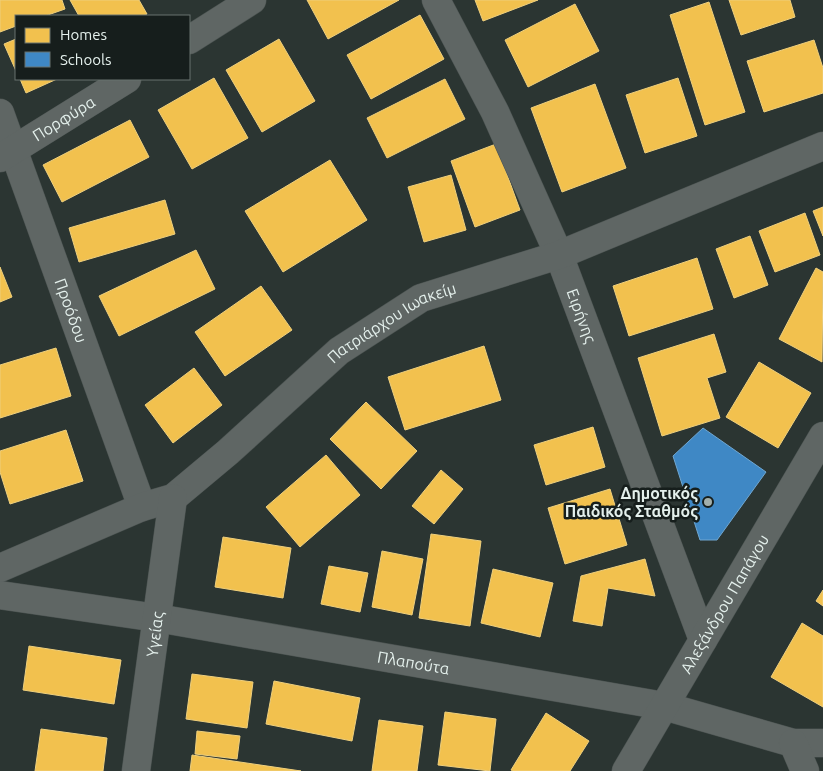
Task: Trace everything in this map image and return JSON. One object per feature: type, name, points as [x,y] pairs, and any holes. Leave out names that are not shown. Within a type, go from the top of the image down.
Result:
[{"type":"street","points":[[190,39],[252,0]]},
{"type":"street","name":"Ειρήνης","points":[[436,0],[495,112],[559,255],[703,640]]},
{"type":"street","name":"Πορφύρα","points":[[7,154],[125,80]]},
{"type":"street","name":"Προόδου","points":[[0,114],[7,154],[142,507]]},
{"type":"street","name":"Πατριάρχου Ιωακείμ","points":[[0,568],[142,507],[173,498],[228,452],[339,351],[421,298],[559,255],[823,146]]},
{"type":"street","name":"Αλεξάνδρου Παπάγου","points":[[626,771],[823,436]]},
{"type":"street","name":"Υγείας","points":[[136,771],[173,498]]},
{"type":"street","name":"Πλαπούτα","points":[[0,595],[157,618],[664,706],[793,744],[823,743]]},
{"type":"street","points":[[793,744],[805,771]]},
{"type":"building: Homes","points":[[0,0],[62,0],[65,9],[48,15],[15,15],[15,26],[0,32]]},
{"type":"building: Homes","points":[[70,0],[139,0],[147,14],[145,15],[78,15]]},
{"type":"building: Homes","points":[[307,0],[399,0],[328,39]]},
{"type":"building: Homes","points":[[475,0],[538,0],[483,21]]},
{"type":"building: Homes","points":[[729,0],[790,0],[795,17],[741,35]]},
{"type":"building: Homes","points":[[709,2],[745,112],[705,125],[670,15]]},
{"type":"building: Homes","points":[[575,4],[599,51],[528,87],[505,40]]},
{"type":"building: Homes","points":[[420,15],[444,59],[371,99],[347,55]]},
{"type":"building: Homes","points":[[15,39],[15,69],[4,44]]},
{"type":"building: Homes","points":[[279,39],[315,101],[262,132],[226,70]]},
{"type":"building: Homes","points":[[814,40],[823,68],[823,93],[764,112],[747,61]]},
{"type":"building: Homes","points":[[214,78],[248,138],[192,169],[158,110]]},
{"type":"building: Homes","points":[[678,78],[697,136],[645,153],[626,95]]},
{"type":"building: Homes","points":[[445,79],[465,119],[387,158],[367,118]]},
{"type":"building: Homes","points":[[20,80],[55,80],[26,93]]},
{"type":"building: Homes","points":[[595,84],[626,168],[562,192],[531,108]]},
{"type":"building: Homes","points":[[130,120],[149,157],[62,202],[43,165]]},
{"type":"building: Homes","points":[[496,144],[520,210],[475,227],[451,161]]},
{"type":"building: Homes","points":[[330,160],[367,220],[283,272],[245,211]]},
{"type":"building: Homes","points":[[451,175],[466,230],[424,242],[408,187]]},
{"type":"building: Homes","points":[[165,200],[175,234],[79,262],[69,228]]},
{"type":"building: Homes","points":[[823,207],[823,236],[813,211]]},
{"type":"building: Homes","points":[[805,213],[820,255],[775,272],[759,231]]},
{"type":"building: Homes","points":[[750,236],[768,285],[734,298],[716,249]]},
{"type":"building: Homes","points":[[196,250],[215,289],[119,336],[99,296]]},
{"type":"building: Homes","points":[[697,258],[713,309],[629,336],[613,286]]},
{"type":"building: Homes","points":[[0,267],[12,297],[0,302]]},
{"type":"building: Homes","points":[[816,268],[823,272],[822,362],[779,339]]},
{"type":"building: Homes","points":[[261,286],[292,330],[225,376],[195,332]]},
{"type":"building: Homes","points":[[714,334],[726,372],[707,378],[720,418],[662,436],[638,358]]},
{"type":"building: Homes","points":[[484,346],[501,400],[405,430],[388,377]]},
{"type":"building: Homes","points":[[56,348],[71,396],[0,418],[0,365]]},
{"type":"building: Homes","points":[[759,362],[811,393],[778,448],[726,417]]},
{"type":"building: Homes","points":[[194,368],[222,405],[173,443],[145,405]]},
{"type":"building: Homes","points":[[366,402],[417,451],[381,489],[330,439]]},
{"type":"building: Homes","points":[[593,427],[605,467],[546,485],[534,445]]},
{"type":"building: Homes","points":[[66,430],[83,481],[10,504],[0,472],[0,451]]},
{"type":"building: Homes","points":[[326,455],[360,495],[300,547],[266,507]]},
{"type":"building: Homes","points":[[441,470],[463,489],[434,524],[412,506]]},
{"type":"building: Homes","points":[[610,489],[627,545],[565,564],[548,508]]},
{"type":"building: Homes","points":[[431,534],[481,541],[470,626],[419,618]]},
{"type":"building: Homes","points":[[223,537],[291,548],[283,598],[215,587]]},
{"type":"building: Homes","points":[[382,551],[423,559],[412,615],[372,607]]},
{"type":"building: Homes","points":[[645,559],[655,596],[608,588],[602,626],[573,621],[581,576]]},
{"type":"building: Homes","points":[[329,566],[368,573],[360,612],[321,604]]},
{"type":"building: Homes","points":[[493,569],[553,583],[540,637],[481,623]]},
{"type":"building: Homes","points":[[823,590],[823,606],[816,601]]},
{"type":"building: Homes","points":[[802,623],[823,636],[823,707],[771,677]]},
{"type":"building: Homes","points":[[29,646],[121,660],[114,704],[23,690]]},
{"type":"building: Homes","points":[[192,674],[253,682],[247,728],[186,719]]},
{"type":"building: Homes","points":[[274,681],[360,698],[352,741],[266,724]]},
{"type":"building: Homes","points":[[445,712],[496,719],[490,771],[438,765]]},
{"type":"building: Homes","points":[[546,713],[589,741],[570,771],[511,770]]},
{"type":"building: Homes","points":[[379,720],[423,726],[417,771],[372,771]]},
{"type":"building: Homes","points":[[41,729],[107,738],[103,771],[35,771]]},
{"type":"building: Homes","points":[[197,731],[240,736],[237,759],[195,754]]},
{"type":"building: Homes","points":[[192,755],[301,771],[190,771]]},
{"type":"building: Schools","points":[[703,428],[766,472],[717,540],[700,540],[673,456]]},
{"type":"place","name":"Δημοτικός Παιδικός Σταθμός","points":[[708,502]]}]
